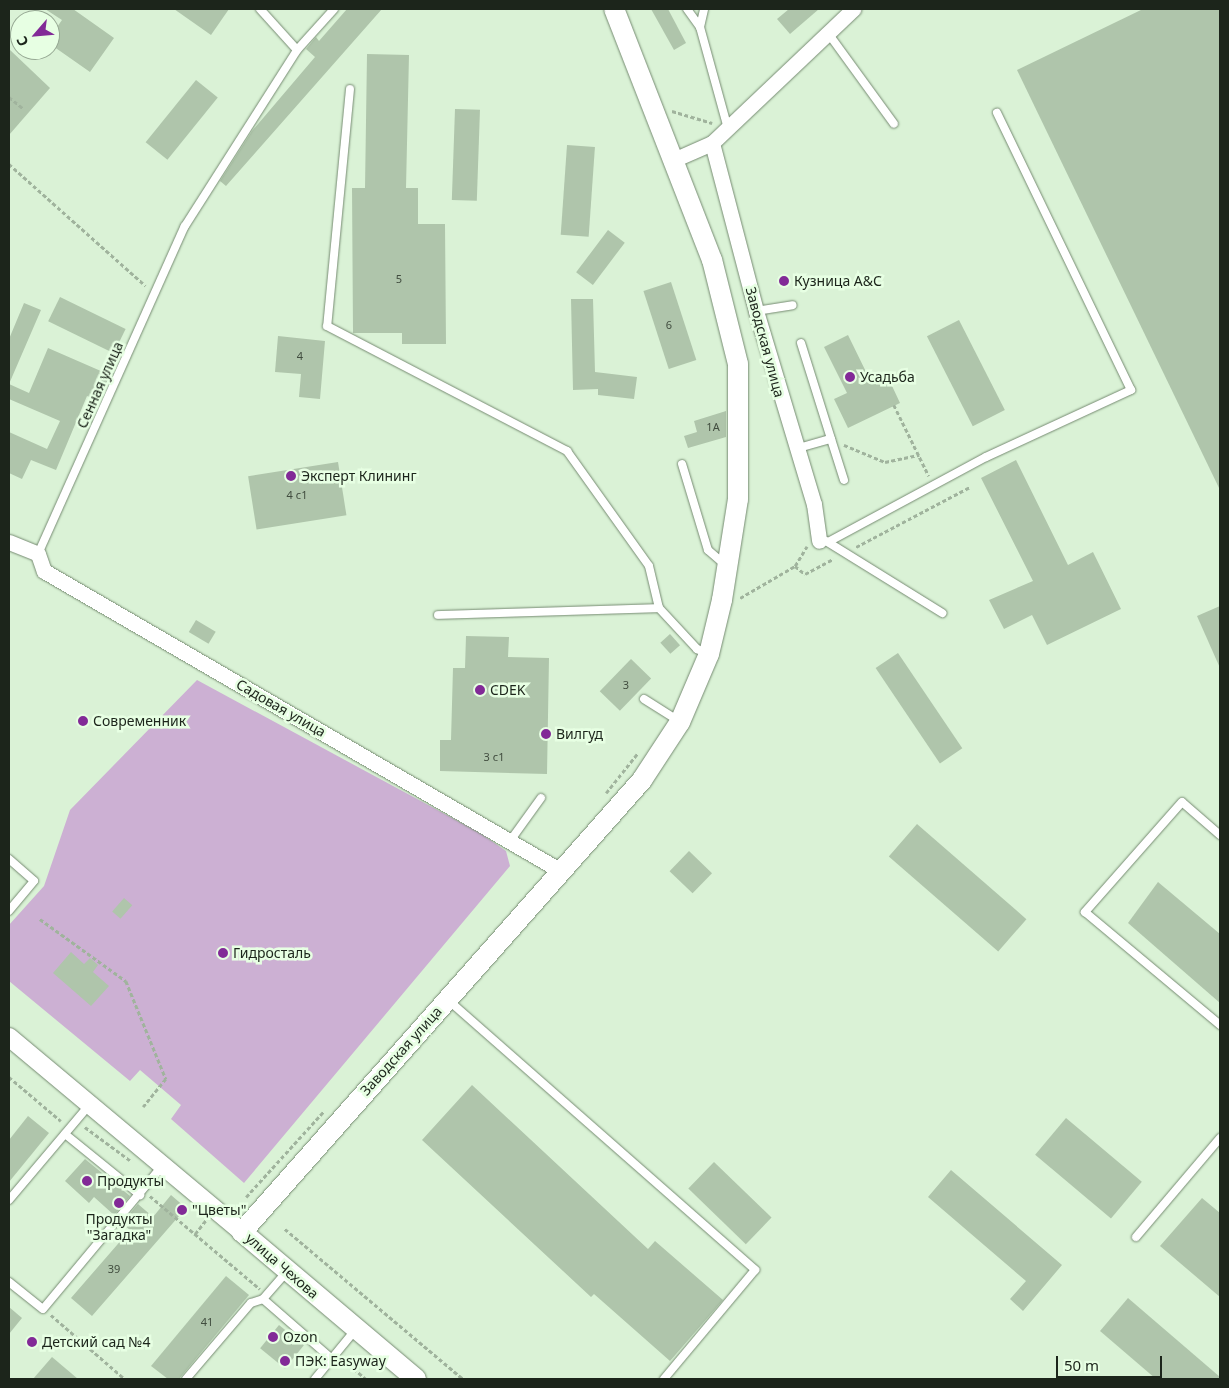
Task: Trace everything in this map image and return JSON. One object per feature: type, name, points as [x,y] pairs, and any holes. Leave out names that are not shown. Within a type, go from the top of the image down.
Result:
[{"type":"main road","name":"Заводская улица","points":[[242,1232],[642,780],[680,722],[709,654],[727,566],[738,499],[738,364],[712,260],[671,161],[614,9]]},
{"type":"main road","name":"улица Чехова","points":[[242,1232],[411,1378]]},
{"type":"street","points":[[671,161],[712,143],[853,9]]},
{"type":"street","name":"Заводская улица","points":[[712,143],[756,311],[795,449],[814,504],[822,537]]},
{"type":"street","points":[[9,542],[38,554]]},
{"type":"street","name":"Садовая улица","points":[[38,554],[44,571],[502,840],[561,871]]},
{"type":"street","name":"улица Чехова","points":[[9,1037],[242,1232]]},
{"type":"lane","points":[[260,9],[297,50]]},
{"type":"lane","name":"Сенная улица","points":[[38,554],[185,226],[297,50],[334,9]]},
{"type":"lane","points":[[687,9],[700,27],[728,128]]},
{"type":"lane","points":[[700,27],[704,9]]},
{"type":"lane","points":[[828,33],[894,124]]},
{"type":"lane","points":[[350,90],[327,326],[567,451],[649,566],[659,608],[697,649],[709,654]]},
{"type":"lane","points":[[822,537],[934,486],[986,457],[1131,390],[997,113]]},
{"type":"lane","points":[[756,311],[793,305]]},
{"type":"lane","points":[[801,343],[844,480]]},
{"type":"lane","points":[[795,449],[831,439]]},
{"type":"lane","points":[[682,464],[708,550],[727,566]]},
{"type":"lane","points":[[822,537],[942,612]]},
{"type":"lane","points":[[438,615],[659,608]]},
{"type":"lane","points":[[644,699],[680,722]]},
{"type":"lane","points":[[502,840],[542,798]]},
{"type":"lane","points":[[1220,835],[1182,802],[1085,912],[1220,1025]]},
{"type":"lane","points":[[9,859],[34,882],[9,911]]},
{"type":"lane","points":[[447,999],[755,1270],[664,1379]]},
{"type":"lane","points":[[9,1200],[90,1104]]},
{"type":"lane","points":[[67,1131],[142,1192]]},
{"type":"lane","points":[[1136,1237],[1220,1138]]},
{"type":"lane","points":[[9,1282],[43,1309],[163,1165]]},
{"type":"lane","points":[[186,1379],[251,1303],[265,1297],[287,1271]]},
{"type":"lane","points":[[265,1297],[334,1356]]},
{"type":"lane","points":[[315,1379],[356,1329]]},
{"type":"path","points":[[9,96],[24,110]]},
{"type":"path","points":[[665,108],[728,128]]},
{"type":"path","points":[[9,164],[154,294]]},
{"type":"path","points":[[894,405],[934,486]]},
{"type":"path","points":[[831,439],[885,462],[919,455]]},
{"type":"path","points":[[795,566],[805,574],[970,488]]},
{"type":"path","points":[[732,602],[795,566],[822,537]]},
{"type":"path","points":[[605,794],[642,748]]},
{"type":"path","points":[[40,919],[126,981],[166,1079],[143,1107]]},
{"type":"path","points":[[9,1077],[67,1131]]},
{"type":"path","points":[[246,1197],[325,1110]]},
{"type":"path","points":[[142,1192],[195,1234],[265,1297]]},
{"type":"path","points":[[195,1234],[206,1220]]},
{"type":"path","points":[[285,1229],[463,1379]]},
{"type":"path","points":[[43,1309],[126,1379]]},
{"type":"path","points":[[334,1356],[366,1379]]},
{"type":"shaded area","name":"Гидросталь","points":[[197,680],[480,833],[506,851],[510,866],[244,1183],[171,1119],[181,1105],[140,1070],[130,1081],[9,981],[9,925],[44,886],[70,810]]},
{"type":"building","points":[[45,9],[73,9],[114,38],[90,72],[60,51],[60,23],[62,20],[60,19],[60,10]]},
{"type":"building","points":[[174,9],[229,9],[211,35]]},
{"type":"building","points":[[347,9],[382,9],[226,186],[220,181],[252,131],[315,57],[306,49],[316,37],[319,41]]},
{"type":"building","points":[[651,9],[668,9],[686,43],[674,50]]},
{"type":"building","points":[[789,9],[819,9],[790,34],[777,19]]},
{"type":"building","points":[[1143,9],[1220,9],[1220,490],[1017,70]]},
{"type":"building","points":[[9,49],[10,60],[21,60],[50,88],[9,135]]},
{"type":"building","points":[[367,54],[409,55],[406,188],[418,188],[418,224],[445,224],[446,344],[402,344],[402,333],[353,333],[352,188],[365,188]]},
{"type":"building","points":[[196,80],[218,98],[167,160],[146,142]]},
{"type":"building","points":[[455,109],[480,110],[477,201],[452,200]]},
{"type":"building","points":[[567,145],[595,147],[589,237],[561,235]]},
{"type":"building","points":[[608,230],[625,243],[593,285],[576,272]]},
{"type":"building","points":[[671,282],[696,360],[669,369],[643,291]]},
{"type":"building","points":[[60,297],[126,329],[114,353],[48,321]]},
{"type":"building","points":[[571,299],[593,299],[595,372],[637,377],[634,399],[598,395],[598,389],[573,390]]},
{"type":"building","points":[[24,303],[41,310],[9,384],[9,339]]},
{"type":"building","points":[[959,320],[1005,410],[973,426],[927,336]]},
{"type":"building","points":[[848,335],[870,380],[886,373],[900,403],[848,428],[834,399],[847,393],[824,347]]},
{"type":"building","points":[[278,336],[325,341],[320,399],[299,397],[301,374],[275,372]]},
{"type":"building","points":[[48,348],[110,375],[99,401],[87,396],[56,470],[31,460],[22,479],[9,473],[9,432],[47,449],[60,421],[9,399],[9,384],[29,393]]},
{"type":"building","points":[[726,411],[726,437],[688,448],[684,436],[697,432],[694,421]]},
{"type":"building","points":[[1016,460],[1068,565],[1093,552],[1121,609],[1047,645],[1032,615],[1004,629],[989,600],[1033,581],[981,478]]},
{"type":"building","points":[[338,462],[346,515],[257,530],[248,476]]},
{"type":"building","points":[[1220,606],[1220,668],[1197,616]]},
{"type":"building","points":[[196,620],[216,632],[209,644],[189,632]]},
{"type":"building","points":[[670,634],[680,645],[670,654],[660,643]]},
{"type":"building","points":[[466,636],[509,637],[508,657],[549,658],[547,774],[440,771],[440,740],[451,740],[453,668],[465,668]]},
{"type":"building","points":[[898,653],[962,748],[940,763],[876,668]]},
{"type":"building","points":[[631,659],[651,678],[620,711],[600,691]]},
{"type":"building","points":[[917,824],[1026,919],[998,952],[889,856]]},
{"type":"building","points":[[689,851],[712,873],[693,893],[670,871]]},
{"type":"building","points":[[1158,882],[1220,934],[1220,1003],[1128,923]]},
{"type":"building","points":[[124,898],[132,905],[120,919],[112,912]]},
{"type":"building","points":[[71,952],[84,964],[90,958],[98,965],[93,972],[109,986],[91,1006],[53,973]]},
{"type":"building","points":[[472,1085],[648,1249],[655,1241],[723,1300],[670,1361],[594,1294],[591,1297],[422,1140]]},
{"type":"building","points":[[28,1116],[49,1133],[9,1182],[9,1140]]},
{"type":"building","points":[[1066,1118],[1142,1182],[1111,1218],[1035,1155]]},
{"type":"building","points":[[85,1159],[130,1196],[114,1215],[94,1197],[89,1203],[65,1181]]},
{"type":"building","points":[[714,1162],[772,1218],[746,1244],[688,1189]]},
{"type":"building","points":[[951,1170],[1062,1265],[1023,1311],[1010,1299],[1026,1281],[928,1197]]},
{"type":"building","points":[[171,1195],[186,1208],[92,1316],[71,1298],[130,1230],[122,1223],[138,1204],[153,1217]]},
{"type":"building","points":[[1202,1198],[1220,1213],[1220,1297],[1160,1246]]},
{"type":"building","points":[[226,1276],[249,1295],[179,1379],[168,1379],[151,1366]]},
{"type":"building","points":[[1128,1298],[1220,1377],[1220,1379],[1156,1379],[1100,1331]]},
{"type":"building","points":[[9,1307],[22,1318],[9,1334]]},
{"type":"building","points":[[279,1325],[304,1345],[285,1368],[260,1348]]},
{"type":"building","points":[[52,1357],[78,1379],[33,1379]]},
{"type":"place","name":"Кузница А&С","points":[[784,281]]},
{"type":"place","name":"Усадьба","points":[[850,377]]},
{"type":"place","name":"Эксперт Клининг","points":[[291,476]]},
{"type":"place","name":"CDEK","points":[[480,690]]},
{"type":"place","name":"Современник","points":[[83,721]]},
{"type":"place","name":"Вилгуд","points":[[546,734]]},
{"type":"place","name":"Гидросталь","points":[[223,953]]},
{"type":"place","name":"Продукты","points":[[87,1181]]},
{"type":"place","name":"Продукты \"Загадка\"","points":[[119,1203]]},
{"type":"place","name":"\"Цветы\"","points":[[182,1210]]},
{"type":"place","name":"Ozon","points":[[273,1337]]},
{"type":"place","name":"Детский сад №4","points":[[32,1342]]},
{"type":"place","name":"ПЭК: Easyway","points":[[285,1361]]}]
